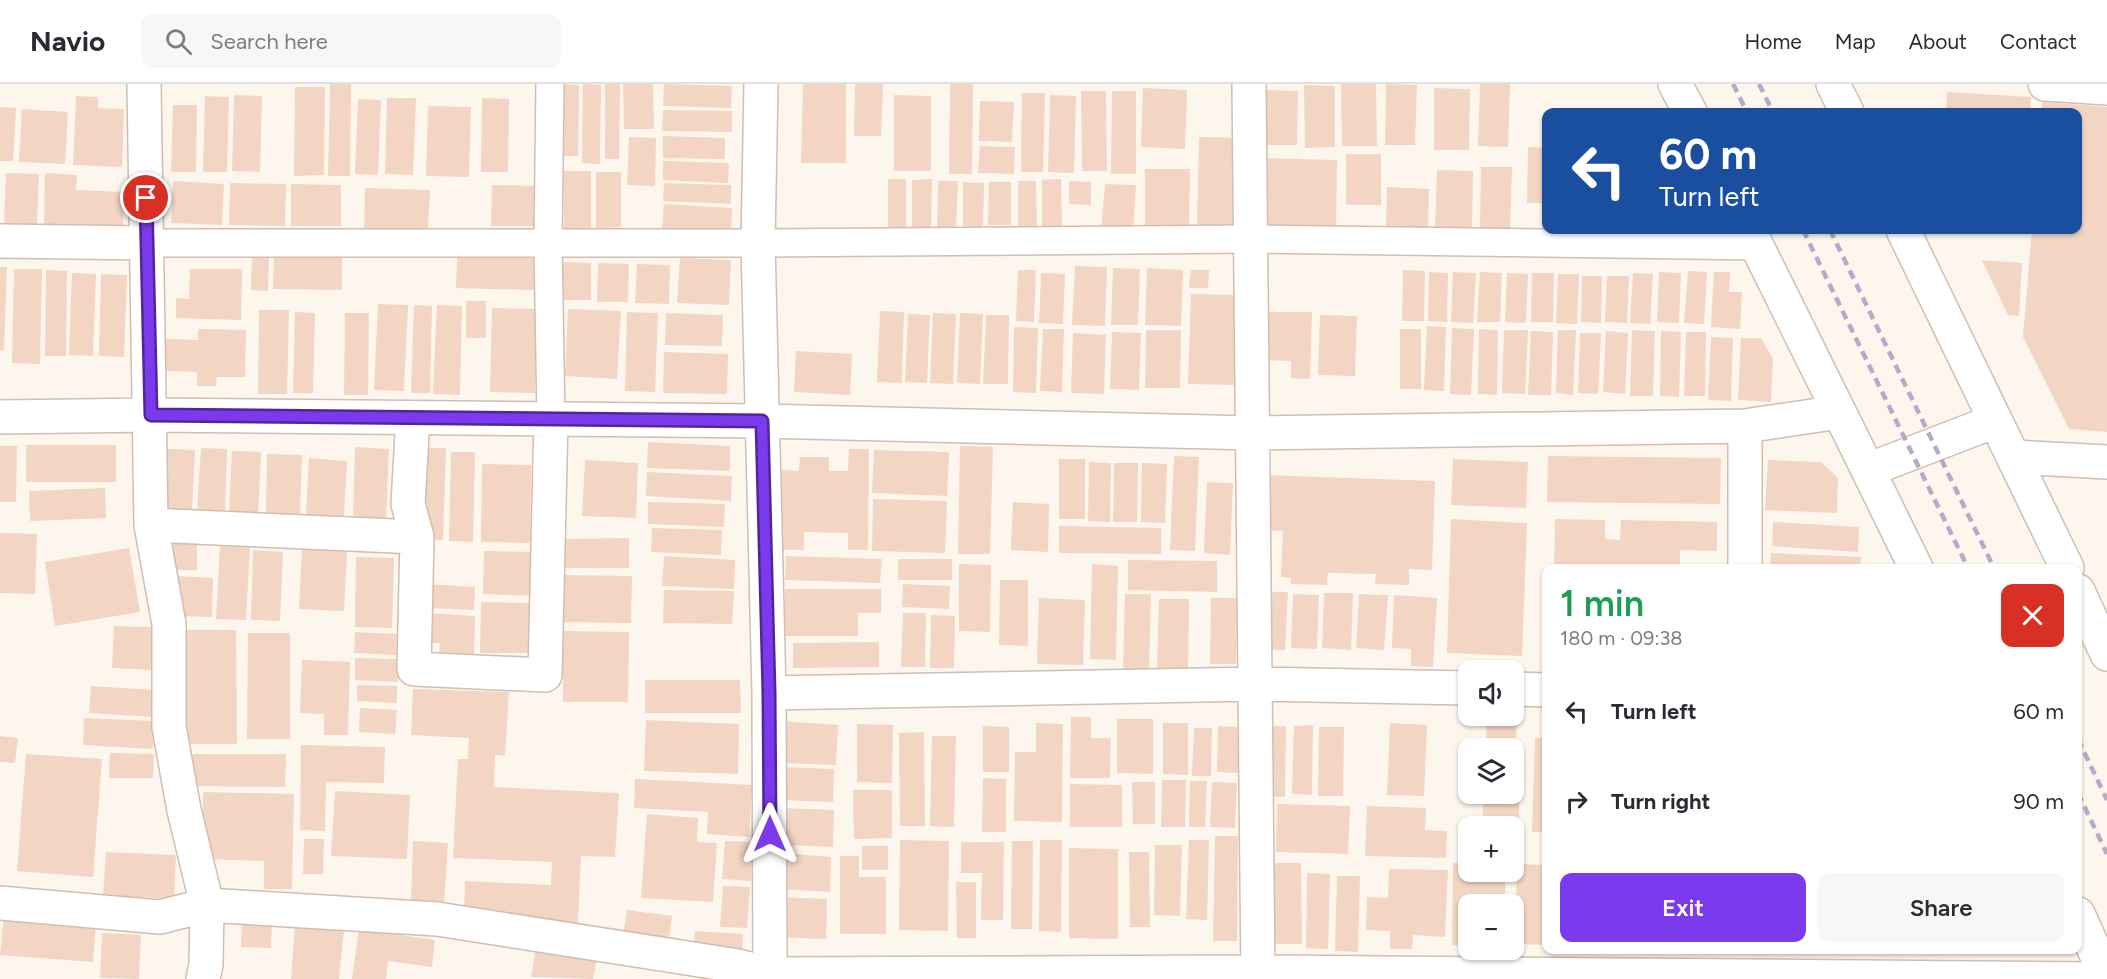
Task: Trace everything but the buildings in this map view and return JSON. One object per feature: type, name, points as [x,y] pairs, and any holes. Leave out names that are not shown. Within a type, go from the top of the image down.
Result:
[{"type":"street","points":[[144,84],[151,525],[169,624],[169,727],[184,810],[207,905],[206,964],[203,979]]},
{"type":"street","points":[[761,84],[758,243],[769,693],[770,974]]},
{"type":"street","points":[[1249,84],[1259,975]]},
{"type":"street","points":[[1675,84],[1688,108]]},
{"type":"street","points":[[1833,84],[1845,108]]},
{"type":"street","points":[[2045,84],[2107,88]]},
{"type":"street","points":[[1905,234],[2065,564]]},
{"type":"street","points":[[1753,238],[1914,564]]},
{"type":"street","points":[[0,241],[147,243]]},
{"type":"street","points":[[0,417],[151,415],[762,421],[1253,433],[1745,426],[1839,412]]},
{"type":"street","points":[[413,417],[408,504],[417,537],[414,669],[545,675],[551,419]]},
{"type":"street","points":[[1868,470],[1995,421]]},
{"type":"street","points":[[1745,426],[1745,564]]},
{"type":"street","points":[[2014,457],[2107,462]]},
{"type":"street","points":[[151,525],[417,537]]},
{"type":"street","points":[[2082,600],[2107,654]]},
{"type":"street","points":[[769,693],[1255,684],[1458,688]]},
{"type":"street","points":[[1524,689],[1542,690]]},
{"type":"street","points":[[0,903],[160,917],[207,905],[437,919],[738,973],[1013,976],[1259,975],[1746,968],[2097,979]]},
{"type":"street","points":[[2082,923],[2107,978]]},
{"type":"lane","points":[[550,84],[548,243],[551,419]]},
{"type":"lane","points":[[147,243],[758,243],[1753,238]]},
{"type":"railway","points":[[1733,84],[1745,108]]},
{"type":"railway","points":[[1759,84],[1771,108]]},
{"type":"railway","points":[[1805,234],[1966,564]]},
{"type":"railway","points":[[1832,234],[1992,564]]},
{"type":"railway","points":[[2082,747],[2107,800]]},
{"type":"railway","points":[[2082,801],[2107,854]]},
{"type":"route","points":[[146,198],[151,415],[762,421],[770,834]]}]
